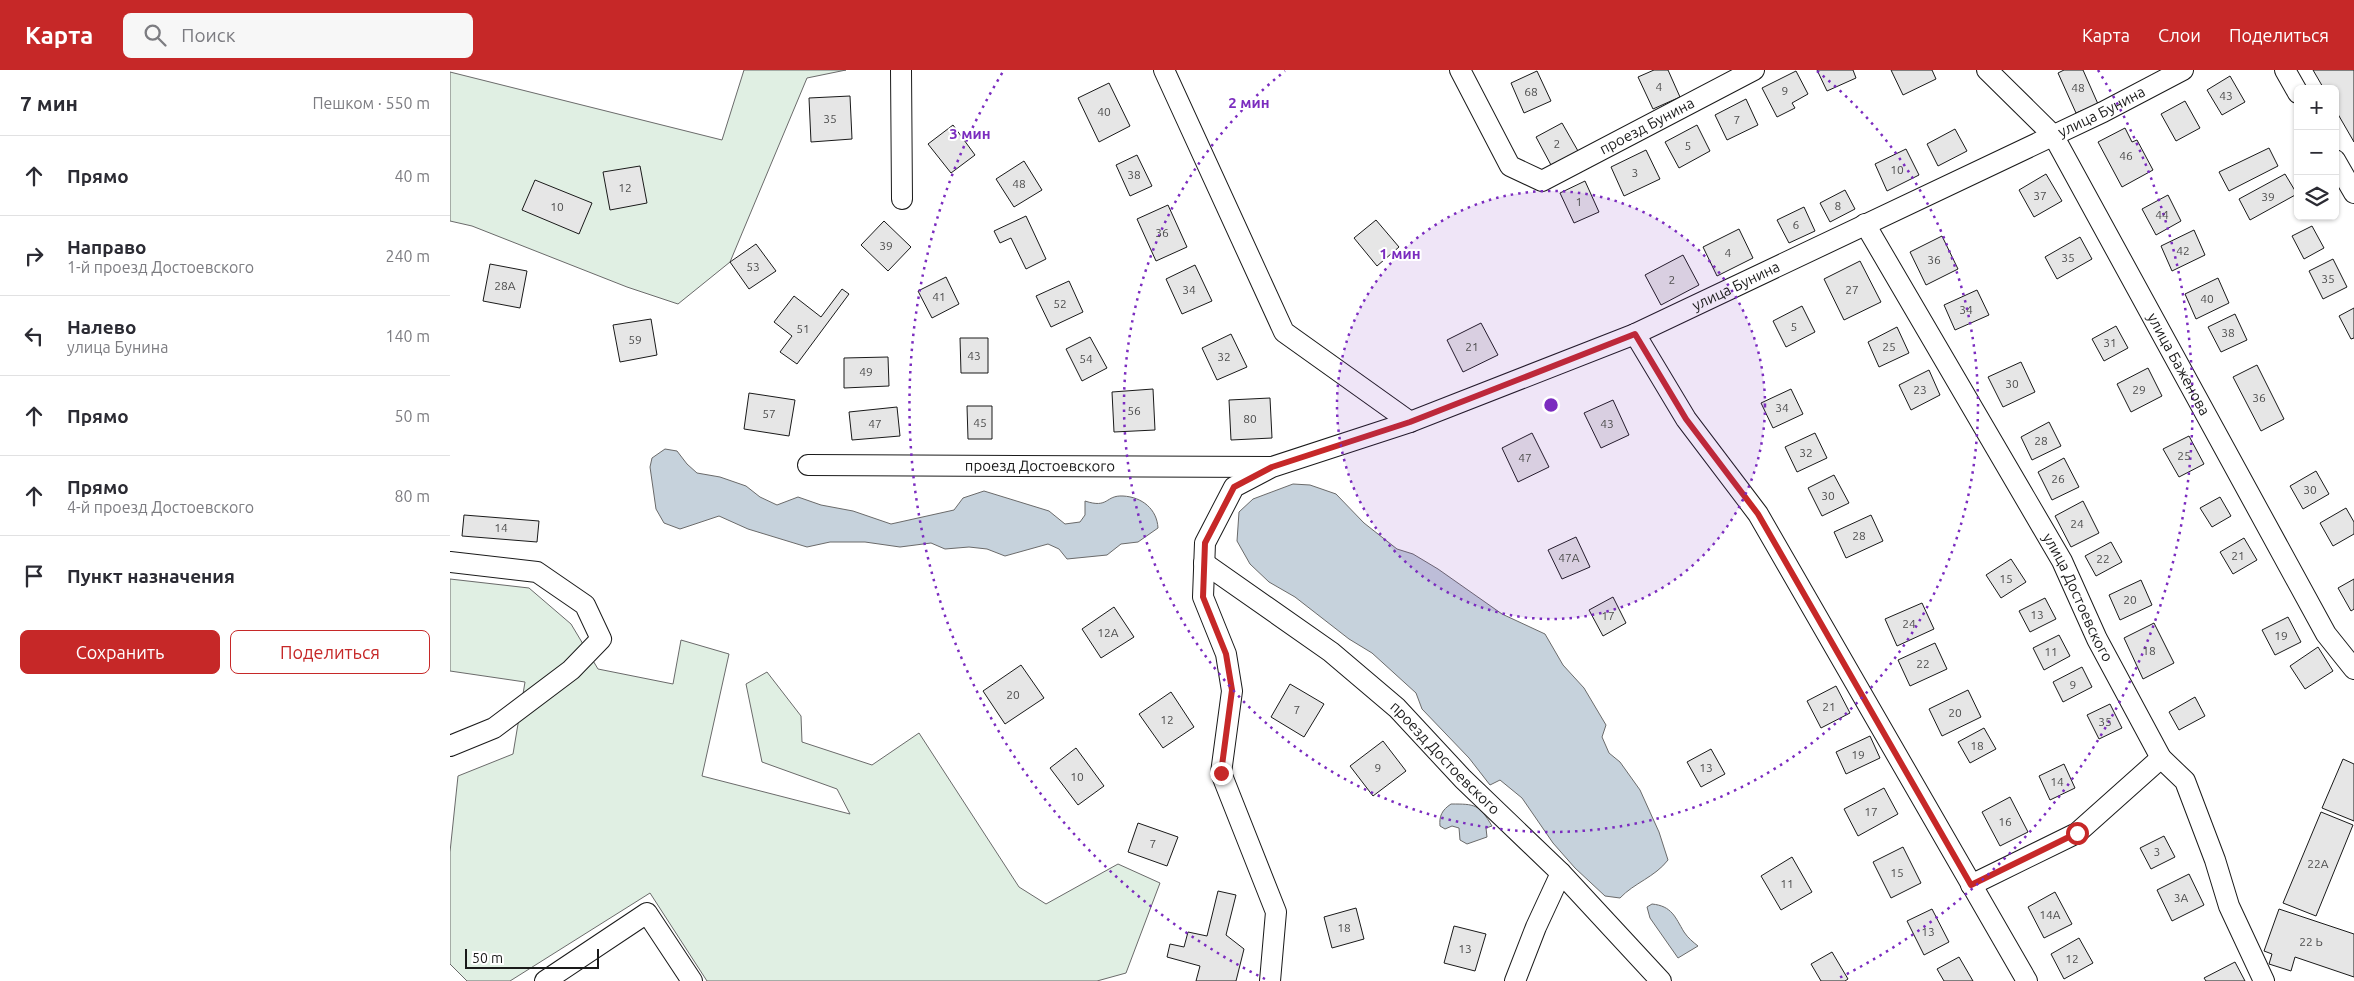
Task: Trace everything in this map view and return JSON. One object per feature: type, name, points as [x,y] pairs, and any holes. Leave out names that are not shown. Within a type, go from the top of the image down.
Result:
[{"type":"street","points":[[900,70],[902,198]]},
{"type":"street","points":[[1164,70],[1284,332],[1410,422]]},
{"type":"street","name":"проезд Бунина","points":[[1460,70],[1510,166],[1542,182],[1721,78],[1754,70]]},
{"type":"street","name":"улица Баженова","points":[[1988,70],[2053,135],[2326,634],[2354,669]]},
{"type":"street","name":"улица Бунина","points":[[1272,467],[1410,422],[1635,334],[2053,135],[2183,70]]},
{"type":"street","points":[[2285,70],[2294,86]]},
{"type":"street","points":[[2339,167],[2354,193]]},
{"type":"street","name":"улица Достоевского","points":[[1865,224],[2062,561],[2097,639],[2161,758],[2185,781],[2215,860],[2229,906],[2264,981]]},
{"type":"street","points":[[1635,334],[1686,419],[1758,514],[2027,981]]},
{"type":"street","name":"проезд Достоевского","points":[[808,465],[1272,467]]},
{"type":"street","points":[[1270,981],[1276,912],[1221,773],[1232,690],[1226,654],[1203,597],[1205,543],[1234,487],[1272,467]]},
{"type":"street","points":[[450,562],[537,572],[585,605],[601,640],[571,670],[494,728],[450,746]]},
{"type":"street","name":"проезд Достоевского","points":[[1204,563],[1331,652],[1397,708],[1463,779],[1561,874],[1661,981]]},
{"type":"street","points":[[1971,885],[2077,833],[2161,758]]},
{"type":"street","points":[[1515,981],[1536,927],[1561,874]]},
{"type":"street","points":[[545,981],[647,913],[692,981]]},
{"type":"green space","points":[[744,70],[846,70],[807,78],[730,262],[678,304],[627,287],[472,226],[450,221],[450,72],[722,140]]},
{"type":"green space","points":[[450,579],[529,588],[571,624],[598,669],[673,684],[681,640],[729,654],[702,776],[850,814],[837,789],[762,762],[746,684],[767,672],[801,716],[802,742],[872,765],[919,733],[1019,887],[1046,904],[1118,864],[1160,883],[1126,973],[1097,981],[707,981],[650,893],[510,981],[467,981],[450,964],[450,852],[458,776],[513,754],[525,682],[450,671]]},
{"type":"shaded area","points":[[665,449],[677,451],[697,473],[720,477],[746,486],[760,497],[777,505],[798,497],[821,505],[853,511],[891,524],[954,510],[963,498],[984,491],[1049,511],[1065,524],[1080,522],[1085,515],[1085,501],[1103,503],[1117,496],[1130,497],[1147,505],[1155,515],[1158,528],[1138,542],[1121,544],[1107,555],[1067,559],[1059,549],[1048,544],[1005,556],[987,549],[969,547],[945,549],[931,543],[900,547],[865,542],[830,542],[807,547],[748,529],[719,516],[680,529],[664,523],[656,509],[650,467],[652,458]]},
{"type":"shaded area","points":[[1293,484],[1310,485],[1336,494],[1364,523],[1397,549],[1413,554],[1438,569],[1502,614],[1545,634],[1563,665],[1584,688],[1606,725],[1602,737],[1609,753],[1620,762],[1640,790],[1659,832],[1668,860],[1663,866],[1620,898],[1605,896],[1575,868],[1553,843],[1522,798],[1500,780],[1490,785],[1469,758],[1422,709],[1416,693],[1372,653],[1349,639],[1295,597],[1269,582],[1250,564],[1237,541],[1239,512],[1253,499]]},
{"type":"shaded area","points":[[1451,804],[1466,804],[1480,809],[1492,826],[1486,828],[1487,837],[1467,844],[1460,840],[1459,828],[1452,826],[1445,829],[1440,826],[1442,814]]},
{"type":"shaded area","points":[[1652,904],[1669,910],[1686,934],[1698,946],[1678,958],[1650,918],[1647,907]]},
{"type":"building","points":[[1654,70],[1668,70],[1680,97],[1653,109],[1638,77]]},
{"type":"building","points":[[1817,70],[1853,70],[1856,78],[1827,91]]},
{"type":"building","points":[[1891,70],[1932,70],[1936,79],[1903,95]]},
{"type":"building","points":[[2064,70],[2083,70],[2098,104],[2076,113],[2058,73]]},
{"type":"building","points":[[2313,70],[2354,70],[2354,142],[2339,116],[2339,85],[2322,85]]},
{"type":"building","points":[[1537,71],[1551,101],[1524,113],[1511,83]]},
{"type":"building","points":[[1796,71],[1808,94],[1792,103],[1795,108],[1777,117],[1762,88]]},
{"type":"building","points":[[2230,76],[2245,102],[2222,115],[2207,90]]},
{"type":"building","points":[[1109,83],[1130,126],[1099,142],[1078,98]]},
{"type":"building","points":[[850,96],[852,139],[811,142],[809,98]]},
{"type":"building","points":[[1746,99],[1758,125],[1727,140],[1715,115]]},
{"type":"building","points":[[2185,101],[2200,128],[2176,141],[2161,114]]},
{"type":"building","points":[[1562,123],[1578,151],[1551,165],[1536,137]]},
{"type":"building","points":[[953,125],[975,155],[951,173],[928,144]]},
{"type":"building","points":[[1697,125],[1710,151],[1679,168],[1665,142]]},
{"type":"building","points":[[2125,128],[2132,142],[2137,140],[2153,170],[2122,187],[2098,142]]},
{"type":"building","points":[[1955,129],[1967,151],[1938,166],[1927,144]]},
{"type":"building","points":[[2269,148],[2278,166],[2229,191],[2219,172]]},
{"type":"building","points":[[1906,149],[1919,175],[1887,191],[1875,164]]},
{"type":"building","points":[[1646,150],[1660,179],[1624,196],[1611,167]]},
{"type":"building","points":[[1137,155],[1152,186],[1130,196],[1116,165]]},
{"type":"building","points":[[1024,161],[1042,190],[1014,207],[996,179]]},
{"type":"building","points":[[640,166],[647,203],[610,210],[603,172]]},
{"type":"building","points":[[2046,174],[2062,201],[2034,217],[2019,190]]},
{"type":"building","points":[[2285,174],[2294,189],[2294,196],[2250,220],[2239,199]]},
{"type":"building","points":[[535,180],[592,203],[579,234],[522,210]]},
{"type":"building","points":[[1585,181],[1599,212],[1574,223],[1560,193]]},
{"type":"building","points":[[1845,190],[1855,209],[1830,222],[1820,203]]},
{"type":"building","points":[[2168,195],[2181,221],[2156,235],[2142,209]]},
{"type":"building","points":[[1168,205],[1187,247],[1156,261],[1137,219]]},
{"type":"building","points":[[1804,207],[1815,231],[1789,243],[1777,220]]},
{"type":"building","points":[[1026,216],[1046,259],[1026,269],[1011,238],[1000,243],[994,231]]},
{"type":"building","points":[[1376,220],[1399,247],[1377,266],[1354,238]]},
{"type":"building","points":[[884,221],[911,247],[888,271],[861,245]]},
{"type":"building","points":[[2312,226],[2324,248],[2304,259],[2292,236]]},
{"type":"building","points":[[1739,229],[1753,258],[1717,276],[1703,247]]},
{"type":"building","points":[[2194,230],[2205,255],[2172,271],[2161,246]]},
{"type":"building","points":[[1942,236],[1958,269],[1926,285],[1910,252]]},
{"type":"building","points":[[2080,237],[2092,259],[2057,279],[2045,257]]},
{"type":"building","points":[[756,244],[776,271],[749,289],[730,262]]},
{"type":"building","points":[[1683,255],[1699,285],[1661,305],[1645,275]]},
{"type":"building","points":[[2333,259],[2347,287],[2323,299],[2309,271]]},
{"type":"building","points":[[1860,261],[1881,302],[1844,320],[1824,279]]},
{"type":"building","points":[[490,264],[527,271],[520,308],[483,301]]},
{"type":"building","points":[[1195,265],[1212,301],[1182,314],[1166,279]]},
{"type":"building","points":[[946,277],[959,304],[932,318],[918,291]]},
{"type":"building","points":[[2218,278],[2229,303],[2196,319],[2185,294]]},
{"type":"building","points":[[1069,281],[1083,312],[1051,327],[1036,296]]},
{"type":"building","points":[[842,289],[849,294],[797,364],[780,352],[792,336],[774,322],[794,296],[821,317]]},
{"type":"building","points":[[1977,290],[1989,315],[1955,330],[1944,305]]},
{"type":"building","points":[[1802,306],[1815,332],[1786,347],[1773,321]]},
{"type":"building","points":[[2354,308],[2354,338],[2351,339],[2339,316]]},
{"type":"building","points":[[2235,314],[2247,340],[2221,352],[2208,327]]},
{"type":"building","points":[[651,319],[657,355],[620,362],[613,325]]},
{"type":"building","points":[[1481,323],[1498,355],[1463,372],[1447,340]]},
{"type":"building","points":[[2116,326],[2128,348],[2104,361],[2092,339]]},
{"type":"building","points":[[1897,327],[1909,353],[1879,367],[1868,342]]},
{"type":"building","points":[[1231,334],[1247,367],[1217,380],[1202,348]]},
{"type":"building","points":[[1090,337],[1107,368],[1082,381],[1066,349]]},
{"type":"building","points":[[960,338],[988,338],[988,373],[961,373]]},
{"type":"building","points":[[888,357],[889,386],[844,388],[844,358]]},
{"type":"building","points":[[2021,362],[2035,392],[2003,407],[1988,377]]},
{"type":"building","points":[[2257,365],[2284,419],[2261,431],[2233,377]]},
{"type":"building","points":[[2148,368],[2162,396],[2131,412],[2117,384]]},
{"type":"building","points":[[1929,370],[1940,395],[1911,410],[1899,385]]},
{"type":"building","points":[[1153,389],[1155,430],[1114,432],[1112,392]]},
{"type":"building","points":[[1791,389],[1803,414],[1773,428],[1761,403]]},
{"type":"building","points":[[749,393],[795,400],[789,436],[744,429]]},
{"type":"building","points":[[1270,398],[1272,438],[1231,440],[1229,400]]},
{"type":"building","points":[[1613,400],[1629,435],[1601,448],[1584,413]]},
{"type":"building","points":[[967,406],[992,406],[992,439],[968,439]]},
{"type":"building","points":[[897,407],[900,436],[852,440],[849,412]]},
{"type":"building","points":[[2049,422],[2061,446],[2032,460],[2021,437]]},
{"type":"building","points":[[1532,433],[1549,467],[1518,482],[1502,448]]},
{"type":"building","points":[[1815,433],[1827,458],[1797,472],[1785,447]]},
{"type":"building","points":[[2189,436],[2204,464],[2179,477],[2163,449]]},
{"type":"building","points":[[2064,458],[2079,487],[2052,500],[2038,472]]},
{"type":"building","points":[[2316,471],[2329,494],[2303,509],[2290,486]]},
{"type":"building","points":[[1834,475],[1849,503],[1822,516],[1808,488]]},
{"type":"building","points":[[2220,497],[2231,516],[2212,527],[2200,508]]},
{"type":"building","points":[[2083,501],[2099,533],[2071,547],[2055,516]]},
{"type":"building","points":[[2346,508],[2354,522],[2354,534],[2333,546],[2320,523]]},
{"type":"building","points":[[464,515],[539,521],[537,542],[462,536]]},
{"type":"building","points":[[1871,515],[1883,541],[1846,558],[1834,532]]},
{"type":"building","points":[[1576,537],[1590,567],[1562,579],[1548,550]]},
{"type":"building","points":[[2244,538],[2257,560],[2233,574],[2220,552]]},
{"type":"building","points":[[2111,542],[2122,562],[2096,576],[2085,556]]},
{"type":"building","points":[[2011,559],[2026,582],[2001,598],[1986,575]]},
{"type":"building","points":[[2354,579],[2354,609],[2351,611],[2338,588]]},
{"type":"building","points":[[2141,580],[2152,605],[2120,620],[2109,595]]},
{"type":"building","points":[[1613,597],[1626,623],[1603,636],[1589,610]]},
{"type":"building","points":[[2045,598],[2056,619],[2030,632],[2019,611]]},
{"type":"building","points":[[1922,603],[1934,629],[1897,646],[1885,619]]},
{"type":"building","points":[[1114,607],[1134,637],[1101,658],[1082,629]]},
{"type":"building","points":[[2288,617],[2301,642],[2275,655],[2262,630]]},
{"type":"building","points":[[2154,623],[2174,663],[2143,679],[2124,638]]},
{"type":"building","points":[[2059,635],[2070,656],[2044,670],[2033,648]]},
{"type":"building","points":[[1935,643],[1947,669],[1910,686],[1898,660]]},
{"type":"building","points":[[2318,647],[2333,671],[2305,689],[2290,666]]},
{"type":"building","points":[[1021,665],[1044,698],[1005,724],[983,691]]},
{"type":"building","points":[[2082,667],[2092,687],[2063,702],[2053,682]]},
{"type":"building","points":[[1290,684],[1324,704],[1304,737],[1271,717]]},
{"type":"building","points":[[1836,686],[1850,713],[1821,728],[1807,701]]},
{"type":"building","points":[[1968,690],[1981,717],[1942,736],[1929,709]]},
{"type":"building","points":[[1171,692],[1194,727],[1163,748],[1139,714]]},
{"type":"building","points":[[2195,697],[2205,716],[2179,730],[2169,712]]},
{"type":"building","points":[[2110,704],[2122,728],[2099,739],[2087,715]]},
{"type":"building","points":[[1984,728],[1996,749],[1970,763],[1958,742]]},
{"type":"building","points":[[1870,736],[1880,758],[1846,774],[1836,752]]},
{"type":"building","points":[[1383,741],[1406,771],[1373,796],[1350,766]]},
{"type":"building","points":[[1076,748],[1104,786],[1078,805],[1050,768]]},
{"type":"building","points":[[1711,749],[1725,774],[1701,787],[1687,762]]},
{"type":"building","points":[[2343,759],[2354,764],[2354,821],[2322,808]]},
{"type":"building","points":[[2064,764],[2075,788],[2050,800],[2039,776]]},
{"type":"building","points":[[1884,788],[1898,814],[1858,836],[1844,809]]},
{"type":"building","points":[[2010,797],[2028,832],[2000,846],[1982,812]]},
{"type":"building","points":[[2321,812],[2353,825],[2316,916],[2283,903]]},
{"type":"building","points":[[1138,823],[1178,837],[1167,866],[1128,852]]},
{"type":"building","points":[[2164,836],[2175,857],[2151,869],[2140,848]]},
{"type":"building","points":[[1903,847],[1921,883],[1891,898],[1873,862]]},
{"type":"building","points":[[1792,857],[1812,892],[1781,910],[1761,876]]},
{"type":"building","points":[[2189,874],[2204,905],[2172,921],[2157,890]]},
{"type":"building","points":[[1218,891],[1236,895],[1226,935],[1244,949],[1236,981],[1196,981],[1200,966],[1167,957],[1170,944],[1184,947],[1188,932],[1207,936]]},
{"type":"building","points":[[2055,892],[2072,924],[2044,938],[2028,907]]},
{"type":"building","points":[[1356,908],[1364,939],[1332,948],[1324,917]]},
{"type":"building","points":[[1932,909],[1949,942],[1924,955],[1907,921]]},
{"type":"building","points":[[2279,909],[2354,934],[2354,977],[2295,957],[2291,971],[2269,964],[2272,954],[2264,951]]},
{"type":"building","points":[[1454,926],[1486,934],[1475,971],[1444,963]]},
{"type":"building","points":[[2079,938],[2093,963],[2064,979],[2051,954]]},
{"type":"building","points":[[1832,952],[1848,979],[1845,981],[1821,981],[1811,964]]},
{"type":"building","points":[[1959,957],[1973,981],[1944,981],[1937,969]]},
{"type":"building","points":[[2235,962],[2245,981],[2206,981],[2204,978]]},
{"type":"route","points":[[1221,773],[1232,690],[1226,654],[1203,597],[1205,543],[1234,487],[1272,467],[1410,422],[1635,334],[1686,419],[1758,514],[1971,885],[2077,833]]}]
